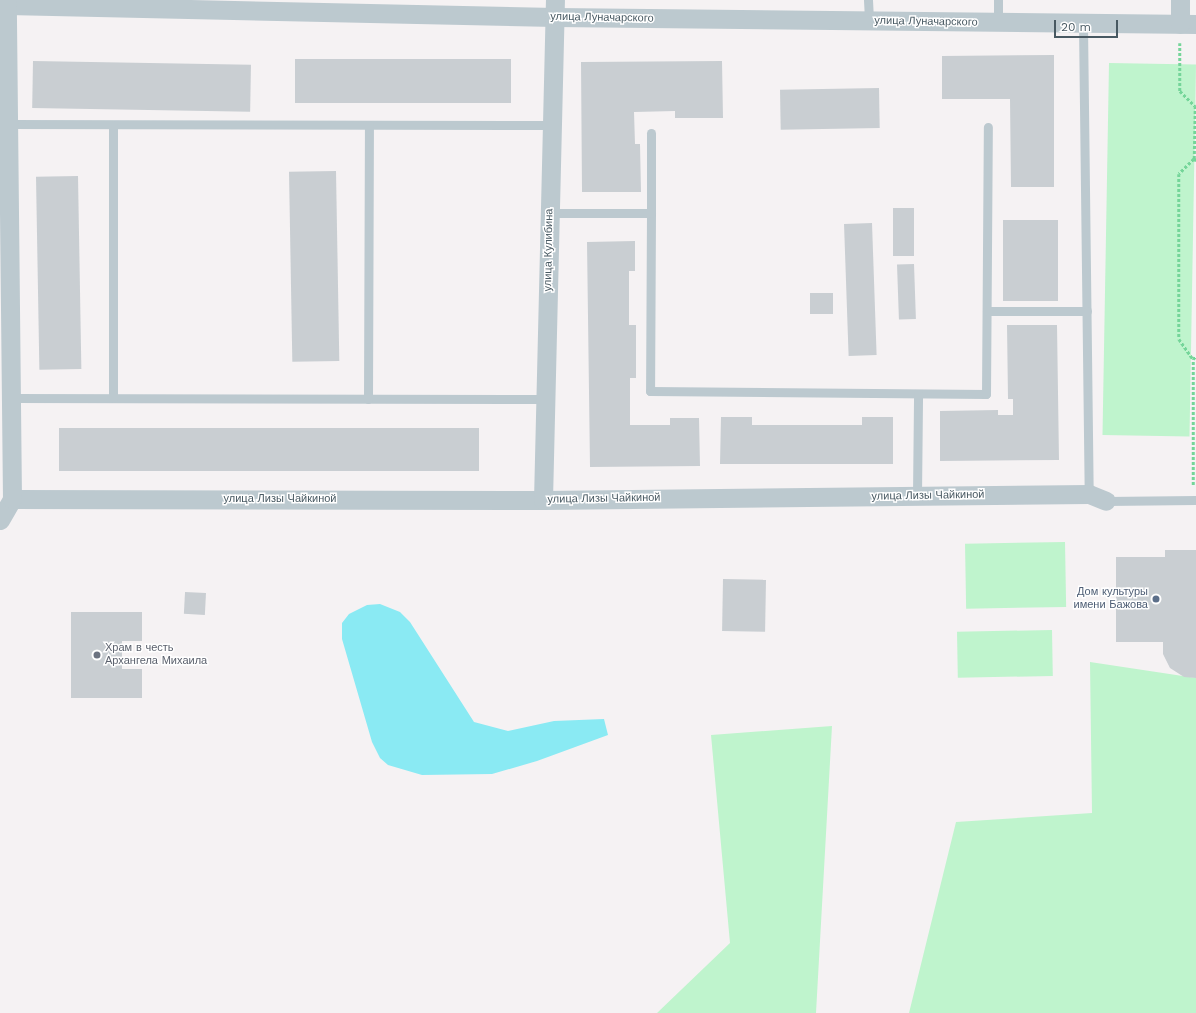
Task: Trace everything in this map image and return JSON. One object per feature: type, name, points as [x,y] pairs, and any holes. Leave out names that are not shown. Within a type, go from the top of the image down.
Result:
[{"type":"street","points":[[1180,0],[1188,24]]},
{"type":"street","name":"улица Луначарского","points":[[7,2],[555,9],[869,22],[1188,24]]},
{"type":"street","points":[[0,520],[12,499],[7,2]]},
{"type":"street","name":"улица Кулибина","points":[[543,500],[555,9]]},
{"type":"street","name":"улица Лизы Чайкиной","points":[[12,499],[543,500],[1089,494],[1106,501]]},
{"type":"lane","points":[[868,0],[869,22]]},
{"type":"lane","points":[[998,0],[998,23]]},
{"type":"lane","points":[[1083,24],[1089,494]]},
{"type":"lane","points":[[8,124],[552,125]]},
{"type":"lane","points":[[113,124],[113,398]]},
{"type":"lane","points":[[368,125],[368,399]]},
{"type":"lane","points":[[652,133],[650,391],[986,394],[988,127]]},
{"type":"lane","points":[[550,212],[651,213]]},
{"type":"lane","points":[[987,310],[1087,311]]},
{"type":"lane","points":[[917,496],[918,394]]},
{"type":"lane","points":[[11,398],[546,399]]},
{"type":"lane","name":"улица Лизы Чайкиной","points":[[1106,501],[1194,500]]},
{"type":"path","points":[[1188,24],[1180,91],[1195,105],[1195,160],[1179,174],[1179,339],[1193,359],[1194,500]]},
{"type":"path","points":[[1193,359],[1196,356]]},
{"type":"green space","points":[[1109,63],[1196,65],[1189,436],[1103,435]]},
{"type":"green space","points":[[1065,542],[1066,607],[966,609],[965,544]]},
{"type":"green space","points":[[1052,630],[1053,676],[958,678],[957,632]]},
{"type":"green space","points":[[1090,662],[1196,678],[1196,1013],[909,1013],[956,822],[1092,813]]},
{"type":"green space","points":[[832,726],[816,1013],[657,1013],[730,943],[711,735]]},
{"type":"water","points":[[380,604],[400,612],[410,622],[474,722],[508,731],[554,721],[604,719],[608,735],[537,761],[492,774],[422,775],[388,765],[380,758],[372,742],[342,639],[342,623],[349,614],[367,605]]},
{"type":"building","points":[[1054,55],[1054,187],[1011,187],[1010,99],[942,99],[942,56]]},
{"type":"building","points":[[295,59],[511,59],[511,103],[295,103]]},
{"type":"building","points":[[33,61],[251,65],[250,112],[32,108]]},
{"type":"building","points":[[722,61],[723,118],[675,118],[675,111],[634,112],[635,144],[640,144],[641,192],[582,192],[581,62]]},
{"type":"building","points":[[879,88],[880,128],[781,130],[780,90]]},
{"type":"building","points":[[336,171],[339,361],[292,362],[289,172]]},
{"type":"building","points":[[78,176],[81,369],[39,370],[36,177]]},
{"type":"building","points":[[893,208],[914,208],[914,256],[893,256]]},
{"type":"building","points":[[1003,220],[1058,220],[1058,301],[1003,301]]},
{"type":"building","points":[[872,223],[877,355],[849,356],[844,224]]},
{"type":"building","points":[[635,241],[635,271],[629,271],[629,325],[636,325],[636,378],[630,378],[630,425],[670,425],[670,418],[699,418],[700,466],[590,467],[587,242]]},
{"type":"building","points":[[914,264],[916,319],[899,320],[897,265]]},
{"type":"building","points":[[810,293],[833,293],[833,314],[810,314]]},
{"type":"building","points":[[1007,325],[1057,325],[1059,460],[940,461],[940,411],[998,410],[998,415],[1013,415],[1013,399],[1008,399]]},
{"type":"building","points":[[721,417],[752,417],[752,425],[862,425],[862,417],[893,417],[893,464],[720,464]]},
{"type":"building","points":[[59,428],[479,428],[479,471],[59,471]]},
{"type":"building","name":"Дом культуры имени Бажова","points":[[1165,550],[1196,550],[1196,678],[1184,677],[1170,668],[1163,654],[1163,642],[1116,642],[1116,557],[1165,557]]},
{"type":"building","points":[[723,579],[766,580],[765,632],[722,631]]},
{"type":"building","points":[[185,592],[206,593],[205,615],[184,614]]},
{"type":"building","name":"Храм в честь Архангела Михаила","points":[[71,612],[142,612],[142,641],[122,641],[122,669],[142,669],[142,698],[71,698]]},
{"type":"place","name":"Дом культуры имени Бажова","points":[[1156,599]]},
{"type":"place","name":"Храм в честь Архангела Михаила","points":[[97,655]]}]
